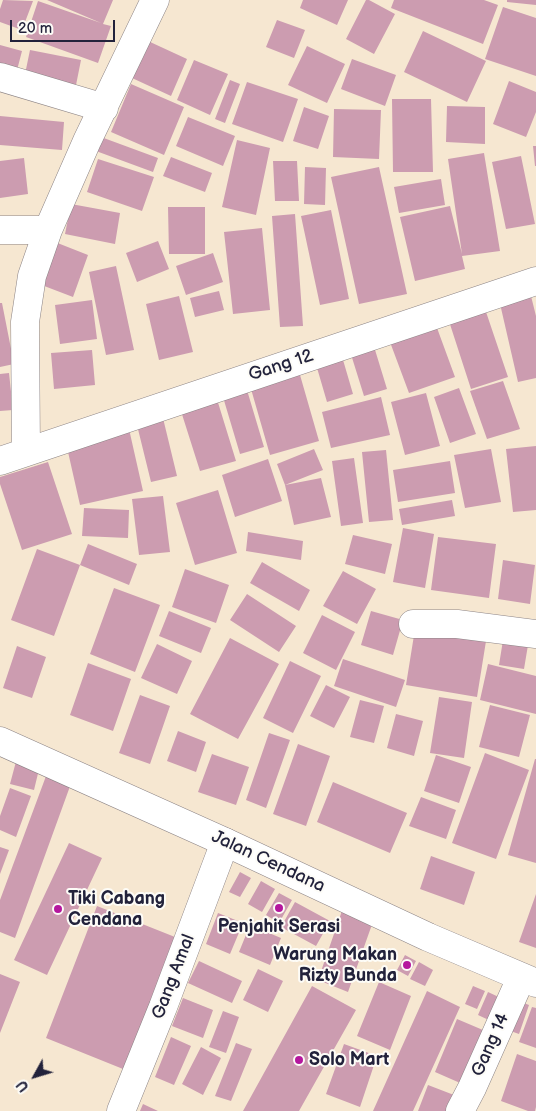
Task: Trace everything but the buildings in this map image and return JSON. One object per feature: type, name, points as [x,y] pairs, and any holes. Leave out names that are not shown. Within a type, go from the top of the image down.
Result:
[{"type":"street","points":[[26,452],[25,322],[32,276],[48,230],[87,141],[156,0]]},
{"type":"street","points":[[0,77],[104,108]]},
{"type":"street","points":[[0,230],[48,230]]},
{"type":"street","name":"Gang 12","points":[[0,461],[536,281]]},
{"type":"street","points":[[413,624],[457,624],[536,634]]},
{"type":"street","name":"Jalan Cendana","points":[[0,741],[225,842],[428,938],[528,980]]},
{"type":"street","name":"Gang Amal","points":[[121,1111],[163,1007],[225,842]]},
{"type":"street","name":"Gang 14","points":[[460,1111],[528,980]]},
{"type":"place","name":"Penjahit Serasi","points":[[279,908]]},
{"type":"place","name":"Tiki Cabang Cendana","points":[[58,909]]},
{"type":"place","name":"Warung Makan Rizty Bunda","points":[[407,965]]},
{"type":"place","name":"Solo Mart","points":[[299,1060]]}]
